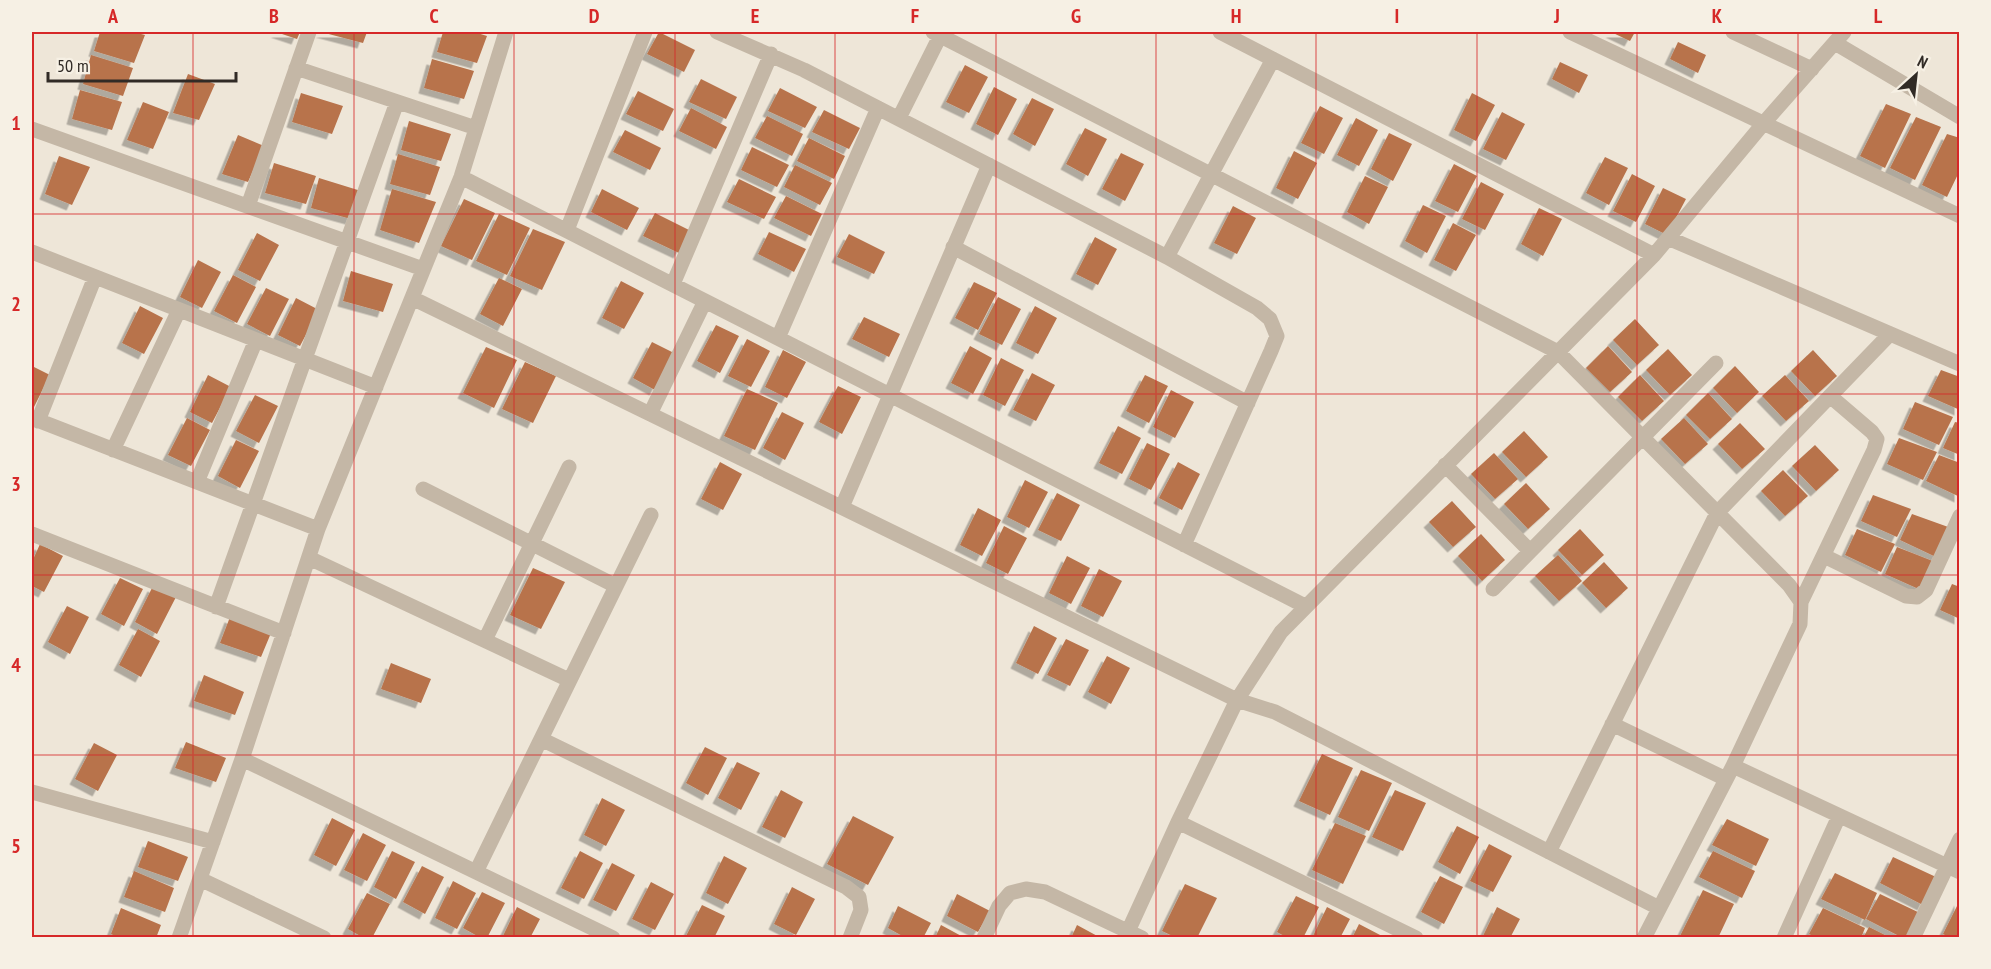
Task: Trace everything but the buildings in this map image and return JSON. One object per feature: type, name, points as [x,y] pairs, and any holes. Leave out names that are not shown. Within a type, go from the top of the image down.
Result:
[{"type":"street","points":[[248,206],[309,32]]},
{"type":"street","points":[[179,938],[242,759],[318,529],[460,177],[506,32]]},
{"type":"street","points":[[567,230],[645,32]]},
{"type":"street","points":[[717,32],[771,54],[1167,257],[1257,308],[1270,319],[1277,336],[1184,545]]},
{"type":"street","points":[[1220,32],[1654,255]]},
{"type":"street","points":[[1570,32],[1959,216]]},
{"type":"street","points":[[1733,32],[1812,69]]},
{"type":"street","points":[[899,118],[939,33],[1558,352],[1789,585],[1802,602]]},
{"type":"street","points":[[1126,934],[1238,700],[1281,632],[1654,255],[1839,37],[1959,117]]},
{"type":"street","points":[[673,284],[771,54]]},
{"type":"street","points":[[1167,257],[1274,59]]},
{"type":"street","points":[[296,68],[476,128]]},
{"type":"street","points":[[216,607],[397,102]]},
{"type":"street","points":[[778,338],[878,108]]},
{"type":"street","points":[[32,129],[423,269]]},
{"type":"street","points":[[842,507],[989,165]]},
{"type":"street","points":[[460,177],[1305,606]]},
{"type":"street","points":[[1668,238],[1959,364]]},
{"type":"street","points":[[953,247],[1248,403]]},
{"type":"street","points":[[32,252],[376,387]]},
{"type":"street","points":[[94,276],[35,420],[318,529]]},
{"type":"street","points":[[412,298],[1238,700],[1275,712],[1659,908]]},
{"type":"street","points":[[650,414],[705,301]]},
{"type":"street","points":[[113,450],[179,310]]},
{"type":"street","points":[[1549,852],[1718,513],[1890,334]]},
{"type":"street","points":[[197,482],[256,340]]},
{"type":"street","points":[[1493,589],[1716,363]]},
{"type":"street","points":[[1644,938],[1729,773],[1800,624],[1802,602],[1875,450],[1877,439],[1872,432],[1830,396]]},
{"type":"street","points":[[1445,465],[1530,551]]},
{"type":"street","points":[[484,640],[569,467]]},
{"type":"street","points":[[423,489],[616,586]]},
{"type":"street","points":[[476,872],[651,515]]},
{"type":"street","points":[[1824,556],[1906,596],[1917,597],[1926,590],[1959,516]]},
{"type":"street","points":[[32,534],[284,633]]},
{"type":"street","points":[[309,558],[569,680]]},
{"type":"street","points":[[1612,724],[1839,816],[1953,869]]},
{"type":"street","points":[[541,739],[846,887],[859,897],[861,910],[850,938]]},
{"type":"street","points":[[242,759],[613,938]]},
{"type":"street","points":[[32,792],[213,842]]},
{"type":"street","points":[[1784,938],[1839,816]]},
{"type":"street","points":[[1178,822],[1416,938]]},
{"type":"street","points":[[1913,938],[1953,869],[1959,839]]},
{"type":"street","points":[[200,879],[324,938]]},
{"type":"street","points":[[984,938],[999,906],[1010,894],[1026,889],[1045,892],[1126,934],[1142,938]]}]
